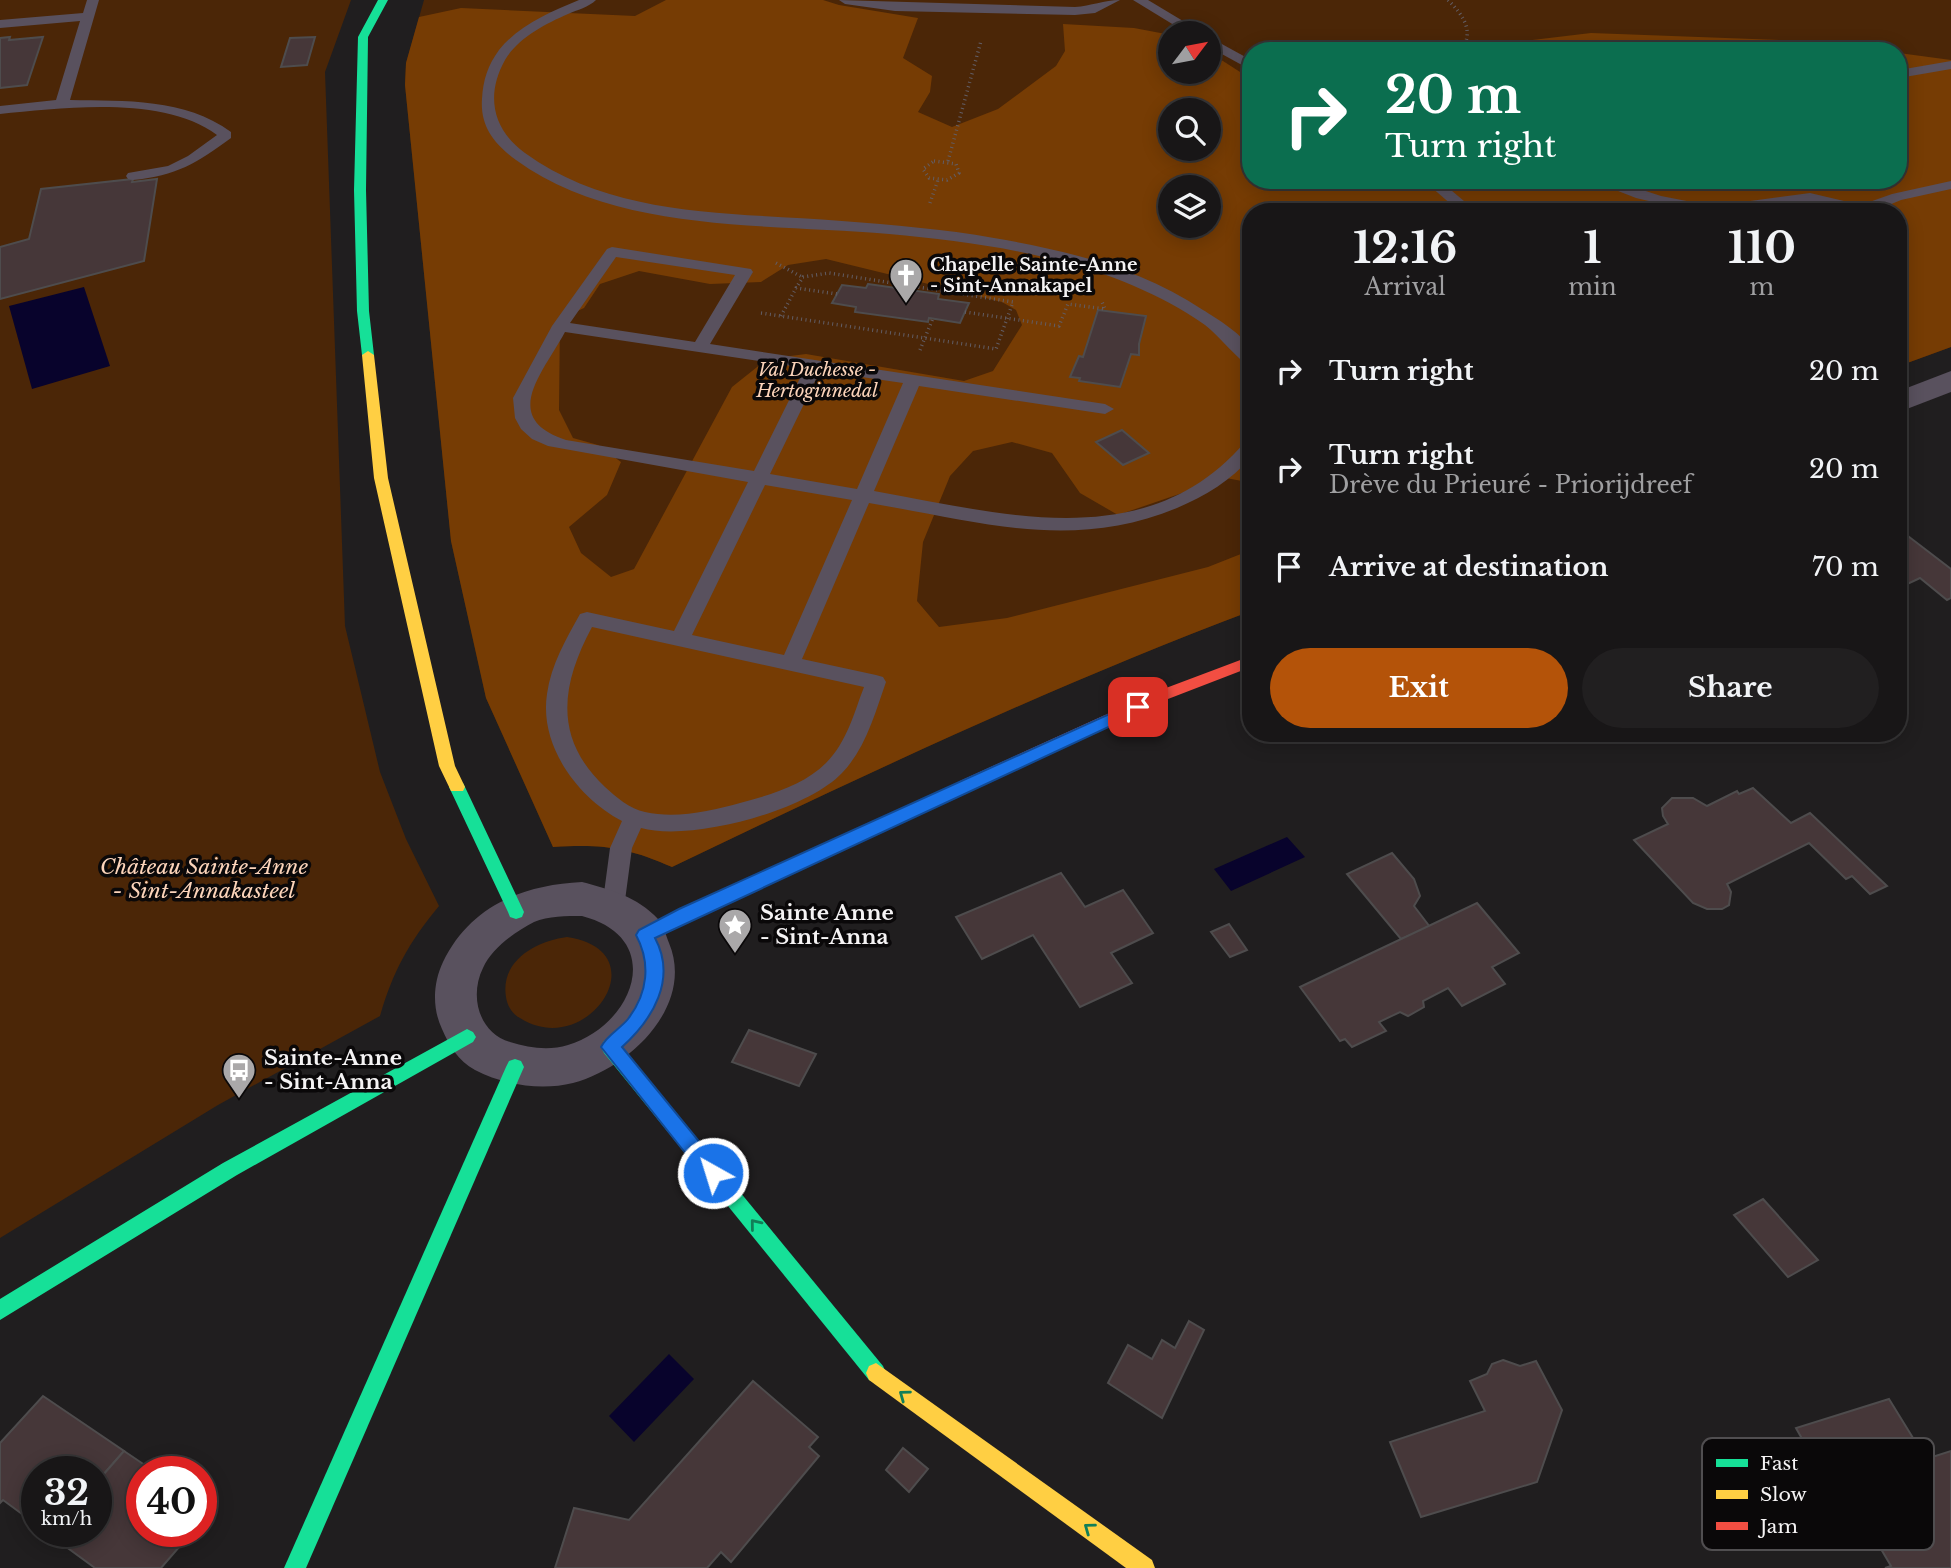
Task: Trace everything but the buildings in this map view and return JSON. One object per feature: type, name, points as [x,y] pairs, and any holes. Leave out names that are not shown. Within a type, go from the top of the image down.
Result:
[{"type":"street","points":[[383,0],[363,37],[360,190],[363,311],[381,478],[447,766],[516,912]]},
{"type":"street","points":[[1907,399],[1951,381]]},
{"type":"street","points":[[645,935],[685,914],[1163,695],[1242,664]]},
{"type":"street","points":[[582,899],[613,908],[636,924],[645,935],[652,947],[656,973],[650,1000],[634,1025],[610,1047],[580,1062],[548,1069],[515,1067],[488,1055],[467,1037],[456,1014],[456,984],[467,955],[488,930],[516,912],[549,901],[582,899]]},
{"type":"street","points":[[0,1310],[110,1240],[394,1076],[467,1037]]},
{"type":"street","points":[[610,1047],[879,1377],[1144,1568]]},
{"type":"street","points":[[295,1568],[515,1067]]},
{"type":"lane","points":[[62,104],[93,0]]},
{"type":"lane","points":[[590,0],[550,16],[518,37],[498,60],[489,83],[488,117],[504,143],[532,168],[568,186],[621,202],[715,216],[942,235],[1000,243],[1080,262],[1139,282],[1188,307],[1229,335],[1242,351]]},
{"type":"lane","points":[[845,0],[895,7],[1075,11],[1099,7],[1114,0]]},
{"type":"lane","points":[[1139,0],[1175,21]]},
{"type":"lane","points":[[0,24],[88,16]]},
{"type":"lane","points":[[1222,49],[1242,61]]},
{"type":"lane","points":[[1907,73],[1951,65]]},
{"type":"lane","points":[[0,110],[62,104],[156,106],[217,126],[226,135],[182,167],[133,176]]},
{"type":"lane","points":[[1881,203],[1951,185]]},
{"type":"lane","points":[[1441,189],[1459,203]]},
{"type":"lane","points":[[1628,189],[1675,203]]},
{"type":"lane","points":[[1776,203],[1804,197],[1829,199],[1839,203]]},
{"type":"lane","points":[[699,348],[745,272],[612,252],[560,326],[521,398],[521,412],[526,426],[540,437],[564,444],[1030,524],[1090,525],[1134,516],[1177,500],[1218,478],[1242,460]]},
{"type":"lane","points":[[560,326],[1105,409]]},
{"type":"lane","points":[[680,639],[815,365]]},
{"type":"lane","points":[[790,663],[913,380]]},
{"type":"lane","points":[[587,619],[790,663],[876,682],[855,739],[840,762],[821,779],[783,799],[747,810],[709,820],[672,822],[634,818],[610,803],[585,782],[570,758],[560,733],[556,705],[560,680],[568,653],[587,619]]},
{"type":"lane","points":[[613,908],[621,848],[634,818]]},
{"type":"path","points":[[1448,0],[1468,27],[1469,37],[1466,42]]},
{"type":"path","points":[[948,162],[981,42]]},
{"type":"path","points":[[948,162],[956,164],[960,170],[952,179],[935,180],[923,173],[928,163],[948,162]]},
{"type":"path","points":[[724,307],[996,349],[1013,302],[841,274],[820,273],[803,277],[778,265]]},
{"type":"path","points":[[781,316],[803,277]]},
{"type":"path","points":[[796,288],[837,294]]},
{"type":"path","points":[[965,312],[1059,326],[1068,304],[1105,309],[1101,298]]},
{"type":"green space","name":"Château Sainte-Anne - Sint-Annakasteel","points":[[0,0],[351,0],[325,72],[345,626],[380,772],[406,839],[439,906],[403,958],[390,985],[380,1016],[218,1105],[0,1238]]},
{"type":"green space","name":"Val Duchesse - Hertoginnedal","points":[[424,0],[1951,0],[1951,347],[1907,363],[1907,203],[1242,203],[1242,615],[1031,701],[672,867],[614,848],[553,847],[486,698],[451,541],[405,85],[406,63]]},
{"type":"green space","name":"Val Duchesse - Hertoginnedal","points":[[666,0],[823,0],[918,18],[903,58],[932,76],[930,92],[918,112],[952,127],[998,109],[1056,66],[1065,51],[1063,24],[1134,28],[1158,33],[1158,84],[1222,84],[1222,60],[1242,73],[1242,189],[1907,189],[1907,54],[1951,60],[1951,347],[1907,363],[1907,203],[1242,203],[1242,481],[1226,478],[1118,515],[1080,493],[1052,453],[1012,442],[973,451],[950,476],[923,542],[917,601],[939,627],[1007,618],[1208,567],[1242,554],[1242,615],[1031,701],[672,867],[614,848],[553,847],[486,698],[451,541],[405,85],[406,63],[419,17],[461,8],[635,16]],"holes":[[[826,259],[1002,302],[1016,310],[1022,325],[993,371],[964,381],[806,354],[767,359],[732,387],[634,569],[611,577],[581,553],[569,527],[607,495],[621,462],[598,445],[573,438],[559,410],[560,319],[584,308],[600,284],[639,271],[710,284],[761,282],[788,265]]]},
{"type":"green space","points":[[1591,33],[1815,42],[1516,42]]},
{"type":"green space","points":[[567,937],[595,946],[609,962],[611,980],[604,999],[589,1015],[569,1025],[545,1027],[520,1018],[507,1003],[506,984],[509,973],[515,963],[533,948]]},
{"type":"shaded area","points":[[84,287],[110,366],[32,389],[9,306]]},
{"type":"shaded area","points":[[1287,837],[1305,857],[1231,891],[1214,869]]},
{"type":"shaded area","points":[[669,1354],[694,1379],[634,1442],[609,1416]]},
{"type":"traffic: fast","points":[[368,355],[363,311],[360,190],[363,37],[383,0]]},
{"type":"traffic: fast","points":[[645,935],[966,785]]},
{"type":"traffic: fast","points":[[457,787],[516,912]]},
{"type":"traffic: fast","points":[[0,1310],[230,1169],[467,1037]]},
{"type":"traffic: fast","points":[[610,1047],[876,1373]]},
{"type":"traffic: fast","points":[[295,1568],[515,1067]]},
{"type":"traffic: slow","points":[[368,355],[381,478],[447,766],[457,787]]},
{"type":"traffic: slow","points":[[876,1373],[1144,1568]]},
{"type":"traffic: jam","points":[[966,785],[1163,695],[1242,664]]},
{"type":"place","name":"Chapelle Sainte-Anne - Sint-Annakapel","points":[[906,305]]},
{"type":"place","name":"Sainte Anne - Sint-Anna","points":[[735,955]]},
{"type":"place","name":"Sainte-Anne - Sint-Anna","points":[[239,1100]]},
{"type":"route","points":[[713,1173],[610,1047],[634,1025],[650,1000],[656,973],[652,947],[645,935],[685,914],[1138,707]]}]
